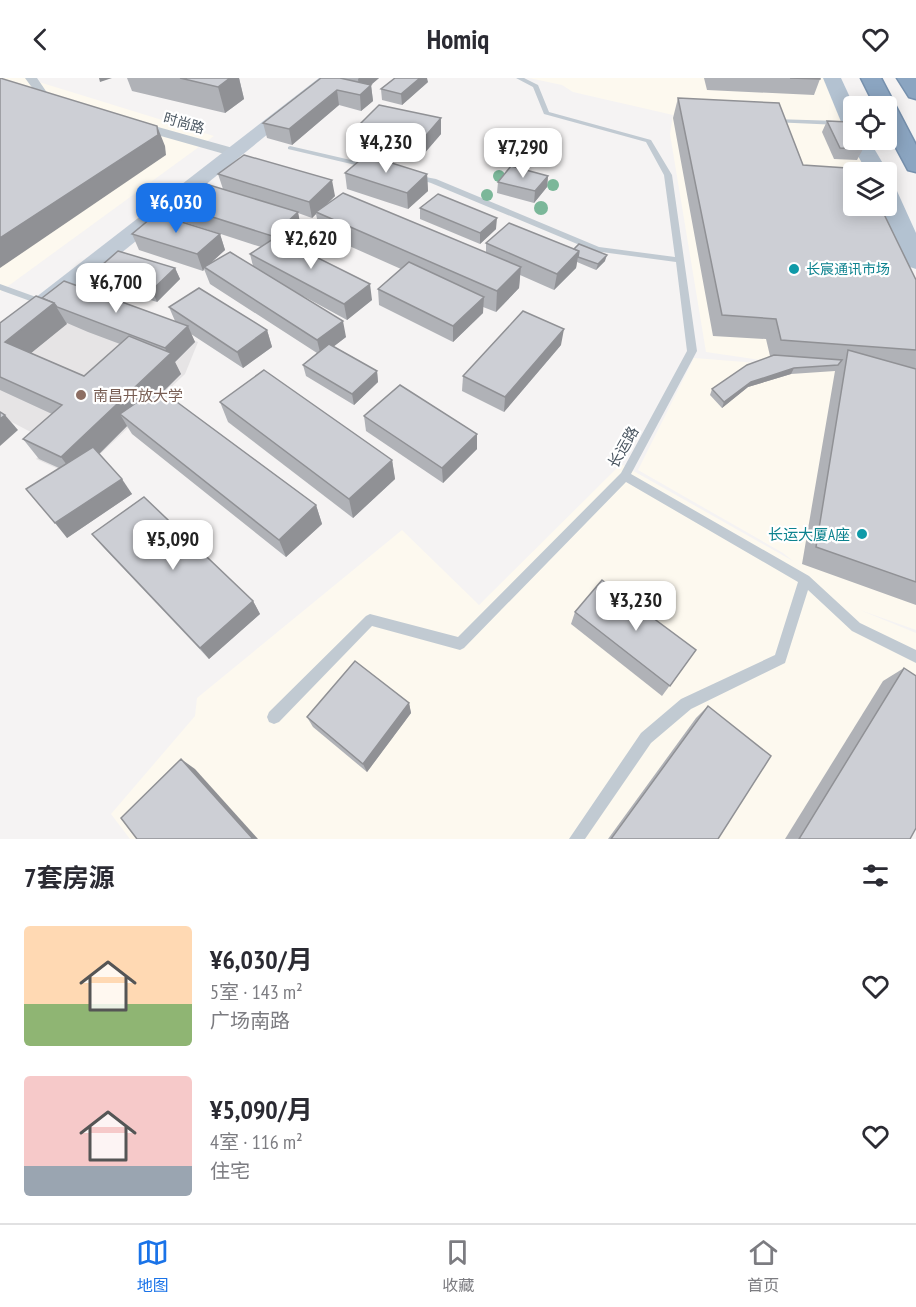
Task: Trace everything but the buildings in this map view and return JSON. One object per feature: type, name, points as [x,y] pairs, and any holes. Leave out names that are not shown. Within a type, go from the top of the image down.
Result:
[{"type":"highway","points":[[871,78],[880,96]]},
{"type":"highway","points":[[907,78],[916,93]]},
{"type":"highway","points":[[897,129],[916,165]]},
{"type":"main road","points":[[832,78],[843,103]]},
{"type":"main road","points":[[897,216],[916,261]]},
{"type":"street","points":[[31,78],[46,99],[69,105]]},
{"type":"street","points":[[0,338],[35,300],[226,151],[312,78]]},
{"type":"street","points":[[226,151],[329,78]]},
{"type":"street","name":"时尚路","points":[[115,119],[226,151]]},
{"type":"street","points":[[0,316],[35,300]]},
{"type":"lane","name":"长运路","points":[[274,717],[370,620],[460,644],[625,476],[692,351],[668,175],[650,141],[546,113],[536,86],[519,78]]},
{"type":"lane","points":[[769,120],[843,129]]},
{"type":"lane","points":[[290,148],[378,168]]},
{"type":"lane","points":[[411,176],[433,181],[597,249],[679,260]]},
{"type":"lane","points":[[0,287],[35,300]]},
{"type":"lane","points":[[625,476],[805,580],[856,627],[916,657]]},
{"type":"lane","points":[[576,839],[646,738],[686,704],[780,659],[805,580]]},
{"type":"shaded area","points":[[0,78],[26,78],[214,136],[0,292]]},
{"type":"shaded area","points":[[529,78],[825,78],[843,119],[843,150],[856,150],[862,162],[843,162],[843,216],[861,216],[916,290],[916,630],[860,610],[916,633],[916,804],[897,839],[130,839],[111,814],[195,716],[197,698],[402,530],[479,605],[621,464],[793,561],[783,553],[638,470],[694,358],[772,364],[767,361],[706,352],[670,134],[673,115],[573,92],[562,85]]},
{"type":"shaded area","name":"南昌开放大学","points":[[65,293],[198,342],[185,374],[76,477],[36,459],[52,443],[0,416],[0,346]]},
{"type":"place","name":"长宸通讯市场","points":[[794,269]]},
{"type":"place","name":"南昌开放大学","points":[[81,395]]},
{"type":"place","name":"长运大厦A座","points":[[862,534]]}]
